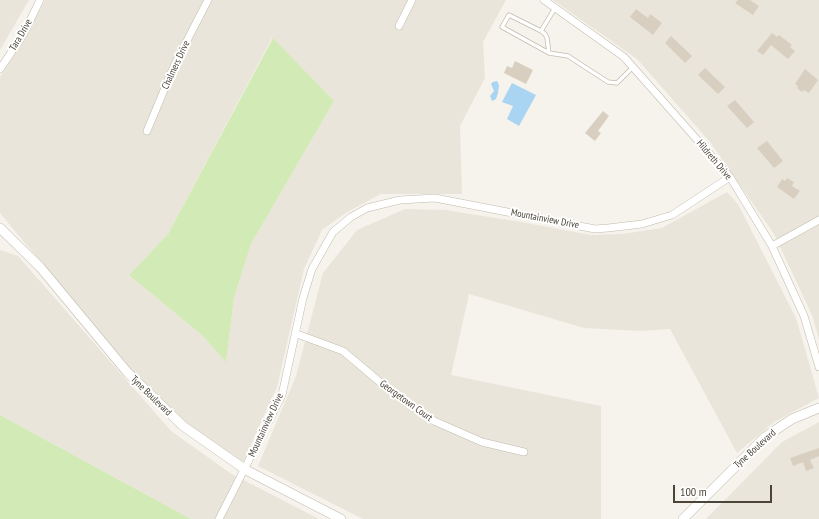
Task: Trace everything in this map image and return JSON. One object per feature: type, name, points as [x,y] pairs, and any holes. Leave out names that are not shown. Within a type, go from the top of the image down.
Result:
[{"type":"street","name":"Tara Drive","points":[[0,69],[23,35],[40,0]]},
{"type":"street","name":"Chalmers Drive","points":[[148,131],[175,64],[208,0]]},
{"type":"street","points":[[399,26],[412,0]]},
{"type":"street","name":"Hildreth Drive","points":[[544,0],[624,57],[730,177],[772,246],[804,316],[819,367]]},
{"type":"street","name":"Mountainview Drive","points":[[219,519],[246,470],[282,395],[297,334],[303,298],[312,269],[333,232],[351,217],[367,208],[400,200],[435,198],[595,229],[615,228],[642,224],[672,215],[730,177]]},
{"type":"street","points":[[772,246],[819,220]]},
{"type":"street","name":"Tyne Boulevard","points":[[0,228],[40,267],[108,350],[144,390],[182,426],[246,470],[341,519]]},
{"type":"street","name":"Georgetown Court","points":[[297,334],[343,351],[394,394],[434,421],[482,442],[524,452]]},
{"type":"street","name":"Tyne Boulevard","points":[[683,519],[765,437],[792,419],[819,408]]},
{"type":"lane","points":[[541,31],[555,8]]},
{"type":"lane","points":[[549,53],[545,34],[509,15],[502,27],[549,53],[568,56],[612,84],[617,83],[633,67]]},
{"type":"shaded area","points":[[0,0],[29,0],[0,50]]},
{"type":"shaded area","points":[[45,0],[506,0],[483,42],[485,78],[460,126],[462,194],[381,194],[347,212],[322,230],[304,269],[277,387],[243,462],[183,421],[141,382],[0,213],[0,77],[26,36]],"holes":[[[272,38],[334,101],[251,244],[234,298],[226,361],[204,337],[129,275],[168,234]]]},
{"type":"shaded area","points":[[553,0],[819,0],[819,339],[812,315],[774,234],[710,142],[637,59]]},
{"type":"shaded area","points":[[727,192],[738,204],[796,318],[819,398],[774,422],[737,453],[670,329],[641,331],[584,328],[469,294],[451,375],[601,406],[601,519],[363,519],[258,466],[296,376],[323,273],[357,230],[405,209],[445,210],[591,235],[622,234],[662,228]]},
{"type":"shaded area","points":[[0,250],[18,256],[171,431],[230,473],[319,519],[191,519],[0,415]]},
{"type":"shaded area","points":[[819,422],[819,519],[706,519],[782,442]]},
{"type":"green space","points":[[273,38],[334,101],[251,244],[234,298],[226,362],[204,337],[129,275],[168,234]]},
{"type":"green space","points":[[0,415],[191,519],[0,519]]},
{"type":"water","points":[[497,81],[499,85],[498,93],[496,99],[492,101],[490,96],[494,91],[491,84]]},
{"type":"water","points":[[512,83],[536,95],[519,126],[507,119],[513,106],[502,102]]},
{"type":"building","points":[[738,0],[750,0],[759,6],[753,15],[735,3]]},
{"type":"building","points":[[636,9],[648,18],[650,14],[662,23],[653,35],[630,17]]},
{"type":"building","points":[[772,33],[777,37],[779,35],[792,45],[790,47],[795,51],[788,59],[771,45],[763,55],[757,51]]},
{"type":"building","points":[[671,36],[692,56],[685,63],[665,43]]},
{"type":"building","points":[[515,61],[533,70],[526,84],[504,73],[507,66],[512,68]]},
{"type":"building","points":[[705,68],[725,87],[718,94],[698,75]]},
{"type":"building","points":[[805,69],[818,80],[809,93],[804,90],[802,92],[795,84]]},
{"type":"building","points":[[735,100],[754,122],[747,128],[727,106]]},
{"type":"building","points":[[603,111],[609,116],[598,131],[601,133],[595,141],[585,133]]},
{"type":"building","points":[[767,141],[783,161],[774,168],[757,148]]},
{"type":"building","points":[[787,178],[794,182],[792,186],[800,191],[794,199],[777,187],[782,179],[785,181]]},
{"type":"building","points":[[819,448],[819,456],[810,460],[814,468],[806,471],[803,462],[793,466],[790,458]]}]
